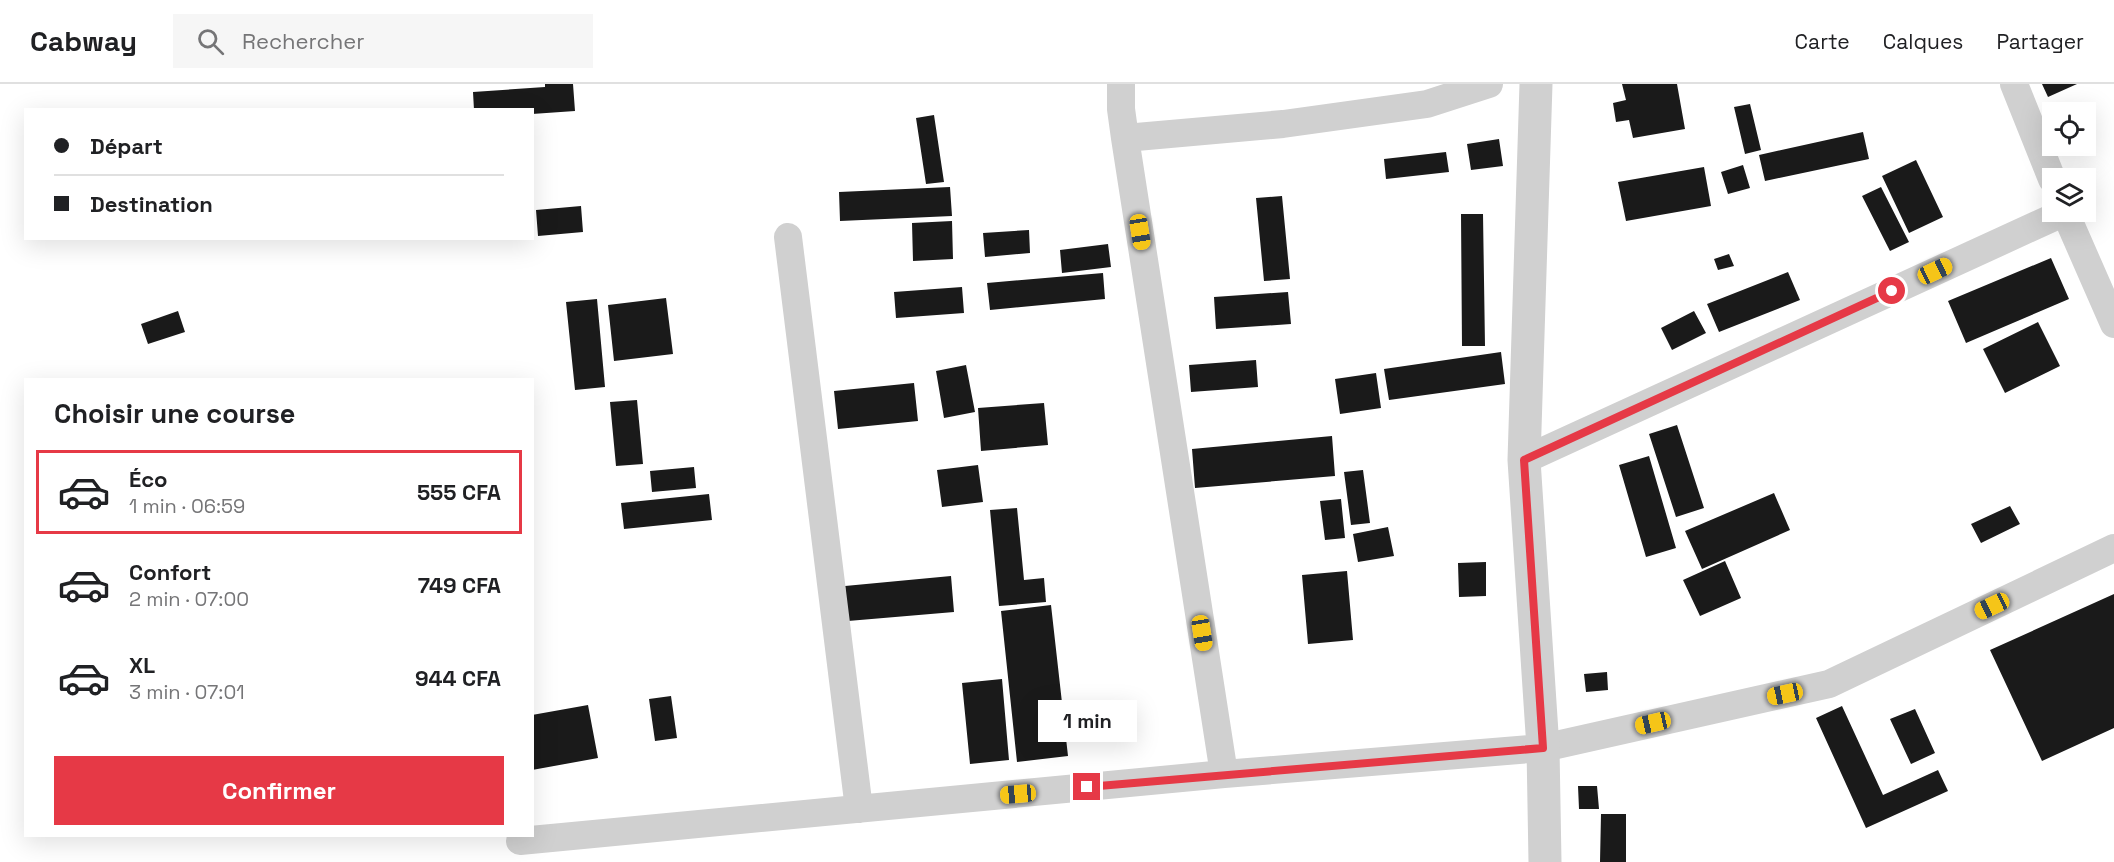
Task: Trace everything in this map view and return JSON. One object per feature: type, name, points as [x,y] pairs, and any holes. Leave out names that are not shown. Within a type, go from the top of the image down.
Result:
[{"type":"street","points":[[1121,84],[1121,109],[1125,138],[1224,774]]},
{"type":"street","points":[[1125,138],[1283,124],[1427,104],[1489,84]]},
{"type":"street","points":[[1536,84],[1524,460],[1543,748],[1545,862]]},
{"type":"street","points":[[2014,84],[2048,168]]},
{"type":"street","points":[[1524,460],[2043,222]]},
{"type":"street","points":[[2069,222],[2114,324]]},
{"type":"street","points":[[788,237],[859,809]]},
{"type":"street","points":[[520,841],[1224,774],[1543,748],[1828,684],[2114,548]]},
{"type":"building","points":[[545,84],[573,84],[575,111],[534,114],[534,108],[474,108],[473,92],[545,87]]},
{"type":"building","points":[[1622,84],[1677,84],[1685,129],[1633,138],[1629,120],[1616,122],[1613,103],[1626,100]]},
{"type":"building","points":[[2042,84],[2077,84],[2048,97]]},
{"type":"building","points":[[1750,104],[1761,150],[1745,154],[1734,107]]},
{"type":"building","points":[[934,115],[944,182],[926,184],[916,118]]},
{"type":"building","points":[[1863,132],[1869,159],[1765,181],[1759,155]]},
{"type":"building","points":[[1499,139],[1503,166],[1471,170],[1467,144]]},
{"type":"building","points":[[1446,152],[1449,172],[1386,179],[1384,159]]},
{"type":"building","points":[[1916,160],[1943,217],[1909,233],[1882,176]]},
{"type":"building","points":[[1743,165],[1750,188],[1728,194],[1721,172]]},
{"type":"building","points":[[1704,167],[1711,206],[1626,221],[1618,182]]},
{"type":"building","points":[[950,187],[952,216],[840,221],[839,192]]},
{"type":"building","points":[[1881,187],[1909,242],[1890,251],[1862,196]]},
{"type":"building","points":[[1282,196],[1290,279],[1264,281],[1256,198]]},
{"type":"building","points":[[581,206],[583,232],[538,236],[536,210]]},
{"type":"building","points":[[1461,214],[1483,214],[1485,346],[1462,346]]},
{"type":"building","points":[[952,221],[953,259],[913,261],[912,223]]},
{"type":"building","points":[[1029,230],[1030,253],[985,257],[983,233]]},
{"type":"building","points":[[1108,244],[1111,267],[1062,273],[1060,250]]},
{"type":"building","points":[[1729,254],[1734,266],[1718,270],[1714,259]]},
{"type":"building","points":[[2051,258],[2069,299],[1966,343],[1948,301]]},
{"type":"building","points":[[1788,272],[1800,300],[1719,332],[1707,304]]},
{"type":"building","points":[[1103,273],[1105,299],[990,310],[987,283]]},
{"type":"building","points":[[962,287],[964,313],[896,318],[894,292]]},
{"type":"building","points":[[1288,292],[1291,324],[1216,329],[1214,297]]},
{"type":"building","points":[[666,298],[673,354],[614,361],[608,305]]},
{"type":"building","points":[[597,299],[605,387],[575,390],[566,302]]},
{"type":"building","points":[[178,311],[185,332],[148,344],[141,324]]},
{"type":"building","points":[[1694,311],[1706,333],[1672,350],[1661,328]]},
{"type":"building","points":[[2038,322],[2060,366],[2005,393],[1983,349]]},
{"type":"building","points":[[1501,352],[1505,384],[1389,400],[1384,369]]},
{"type":"building","points":[[1256,360],[1258,387],[1191,392],[1189,365]]},
{"type":"building","points":[[966,365],[975,412],[944,418],[936,371]]},
{"type":"building","points":[[1376,373],[1381,408],[1340,414],[1335,379]]},
{"type":"building","points":[[914,383],[918,421],[838,429],[834,391]]},
{"type":"building","points":[[637,400],[643,464],[616,466],[610,402]]},
{"type":"building","points":[[1044,403],[1048,445],[981,451],[978,408]]},
{"type":"building","points":[[1677,425],[1704,508],[1676,517],[1649,434]]},
{"type":"building","points":[[1332,436],[1335,476],[1195,488],[1192,449]]},
{"type":"building","points":[[1649,456],[1676,548],[1646,557],[1619,465]]},
{"type":"building","points":[[978,465],[983,502],[942,507],[937,470]]},
{"type":"building","points":[[694,467],[696,488],[652,492],[650,471]]},
{"type":"building","points":[[1363,470],[1370,523],[1351,525],[1344,472]]},
{"type":"building","points":[[1774,493],[1790,530],[1702,569],[1685,531]]},
{"type":"building","points":[[709,494],[712,520],[624,529],[621,503]]},
{"type":"building","points":[[1341,499],[1345,538],[1325,540],[1320,501]]},
{"type":"building","points":[[2010,506],[2020,524],[1981,543],[1971,524]]},
{"type":"building","points":[[1017,508],[1024,580],[1044,578],[1046,602],[999,606],[990,510]]},
{"type":"building","points":[[1388,527],[1394,556],[1358,562],[1353,534]]},
{"type":"building","points":[[1725,561],[1741,598],[1700,616],[1683,580]]},
{"type":"building","points":[[1486,562],[1486,596],[1459,597],[1458,563]]},
{"type":"building","points":[[1347,571],[1353,640],[1308,644],[1302,575]]},
{"type":"building","points":[[951,576],[954,612],[848,621],[845,586]]},
{"type":"building","points":[[2114,594],[2114,728],[2042,761],[1990,650]]},
{"type":"building","points":[[1051,605],[1068,756],[1017,762],[1001,611]]},
{"type":"building","points":[[1607,672],[1608,690],[1586,692],[1584,674]]},
{"type":"building","points":[[1002,679],[1009,760],[970,764],[962,683]]},
{"type":"building","points":[[671,696],[677,738],[655,741],[649,699]]},
{"type":"building","points":[[588,705],[598,758],[534,770],[534,715]]},
{"type":"building","points":[[1842,706],[1883,795],[1938,770],[1948,791],[1866,828],[1816,718]]},
{"type":"building","points":[[1915,709],[1935,753],[1911,764],[1890,719]]},
{"type":"building","points":[[1578,786],[1597,786],[1599,809],[1579,809]]},
{"type":"building","points":[[1601,814],[1626,814],[1626,862],[1600,862]]},
{"type":"route","points":[[1087,787],[1543,748],[1524,460],[1892,291]]}]
